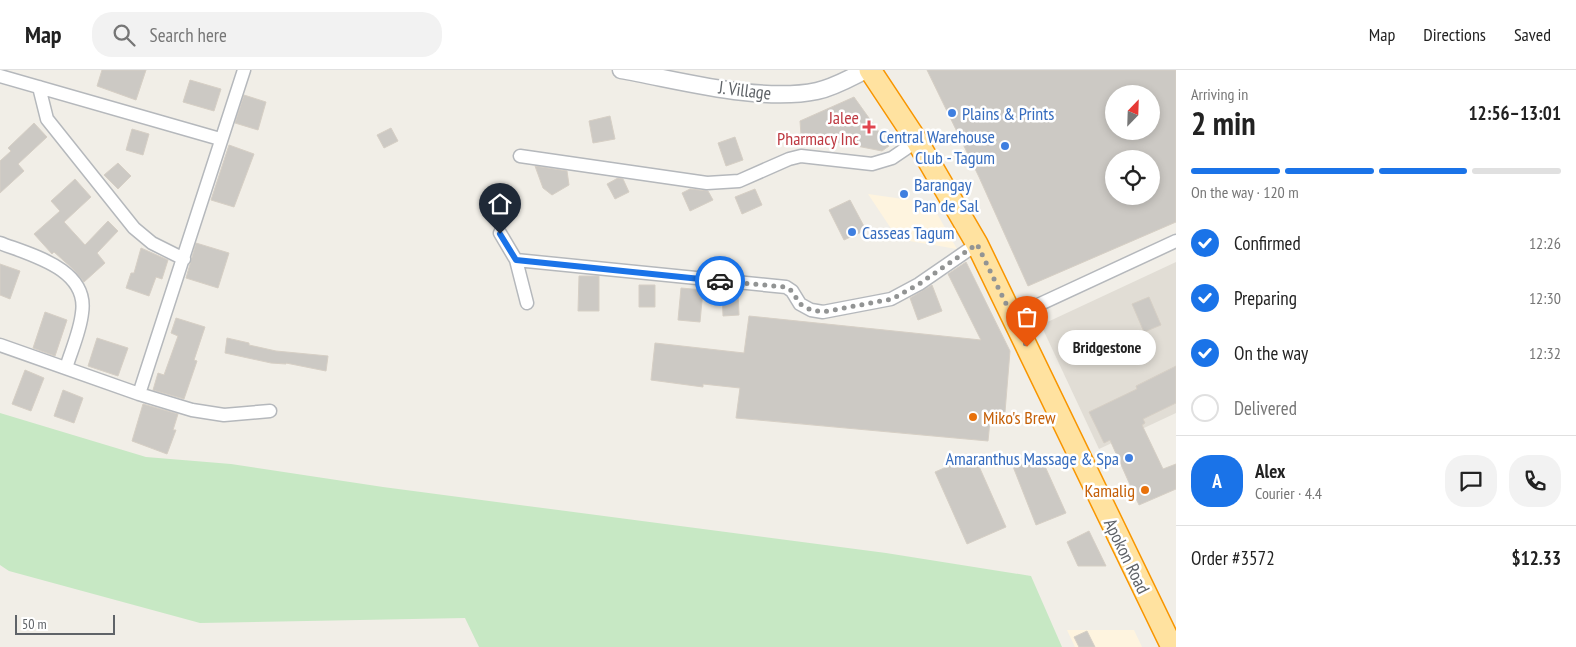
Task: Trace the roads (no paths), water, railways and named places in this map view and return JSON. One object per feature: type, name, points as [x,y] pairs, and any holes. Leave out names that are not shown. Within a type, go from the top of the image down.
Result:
[{"type":"highway","name":"Apokon Road","points":[[868,70],[917,141],[977,244],[1172,647]]},
{"type":"street","points":[[139,394],[184,259],[220,139],[244,70]]},
{"type":"street","name":"J. Village","points":[[621,70],[736,91],[783,94],[817,91],[868,70]]},
{"type":"street","points":[[0,76],[220,139]]},
{"type":"street","points":[[39,87],[48,119],[134,228],[152,243],[184,259]]},
{"type":"street","points":[[520,156],[698,182],[725,183],[739,181],[789,159],[801,156],[872,164],[892,158],[917,141]]},
{"type":"street","points":[[500,234],[516,260],[527,303]]},
{"type":"street","points":[[1012,317],[1176,242]]},
{"type":"street","points":[[0,243],[52,264],[64,271],[76,284],[83,299],[82,314],[66,368]]},
{"type":"street","points":[[516,260],[786,287],[792,291],[800,304],[811,310],[823,312],[892,299],[919,284],[977,244]]},
{"type":"street","points":[[0,345],[139,394],[208,414],[224,415],[270,411]]},
{"type":"place","name":"Plains & Prints","points":[[952,113]]},
{"type":"place","name":"Jalee Pharmacy Inc","points":[[869,127]]},
{"type":"place","name":"Central Warehouse Club - Tagum","points":[[1005,146]]},
{"type":"place","name":"Barangay Pan de Sal","points":[[904,194]]},
{"type":"place","name":"Casseas Tagum","points":[[852,232]]},
{"type":"place","name":"Bridgestone","points":[[1027,347]]},
{"type":"place","name":"Miko's Brew","points":[[973,417]]},
{"type":"place","name":"Amaranthus Massage & Spa","points":[[1129,458]]},
{"type":"place","name":"Kamalig","points":[[1145,490]]}]
